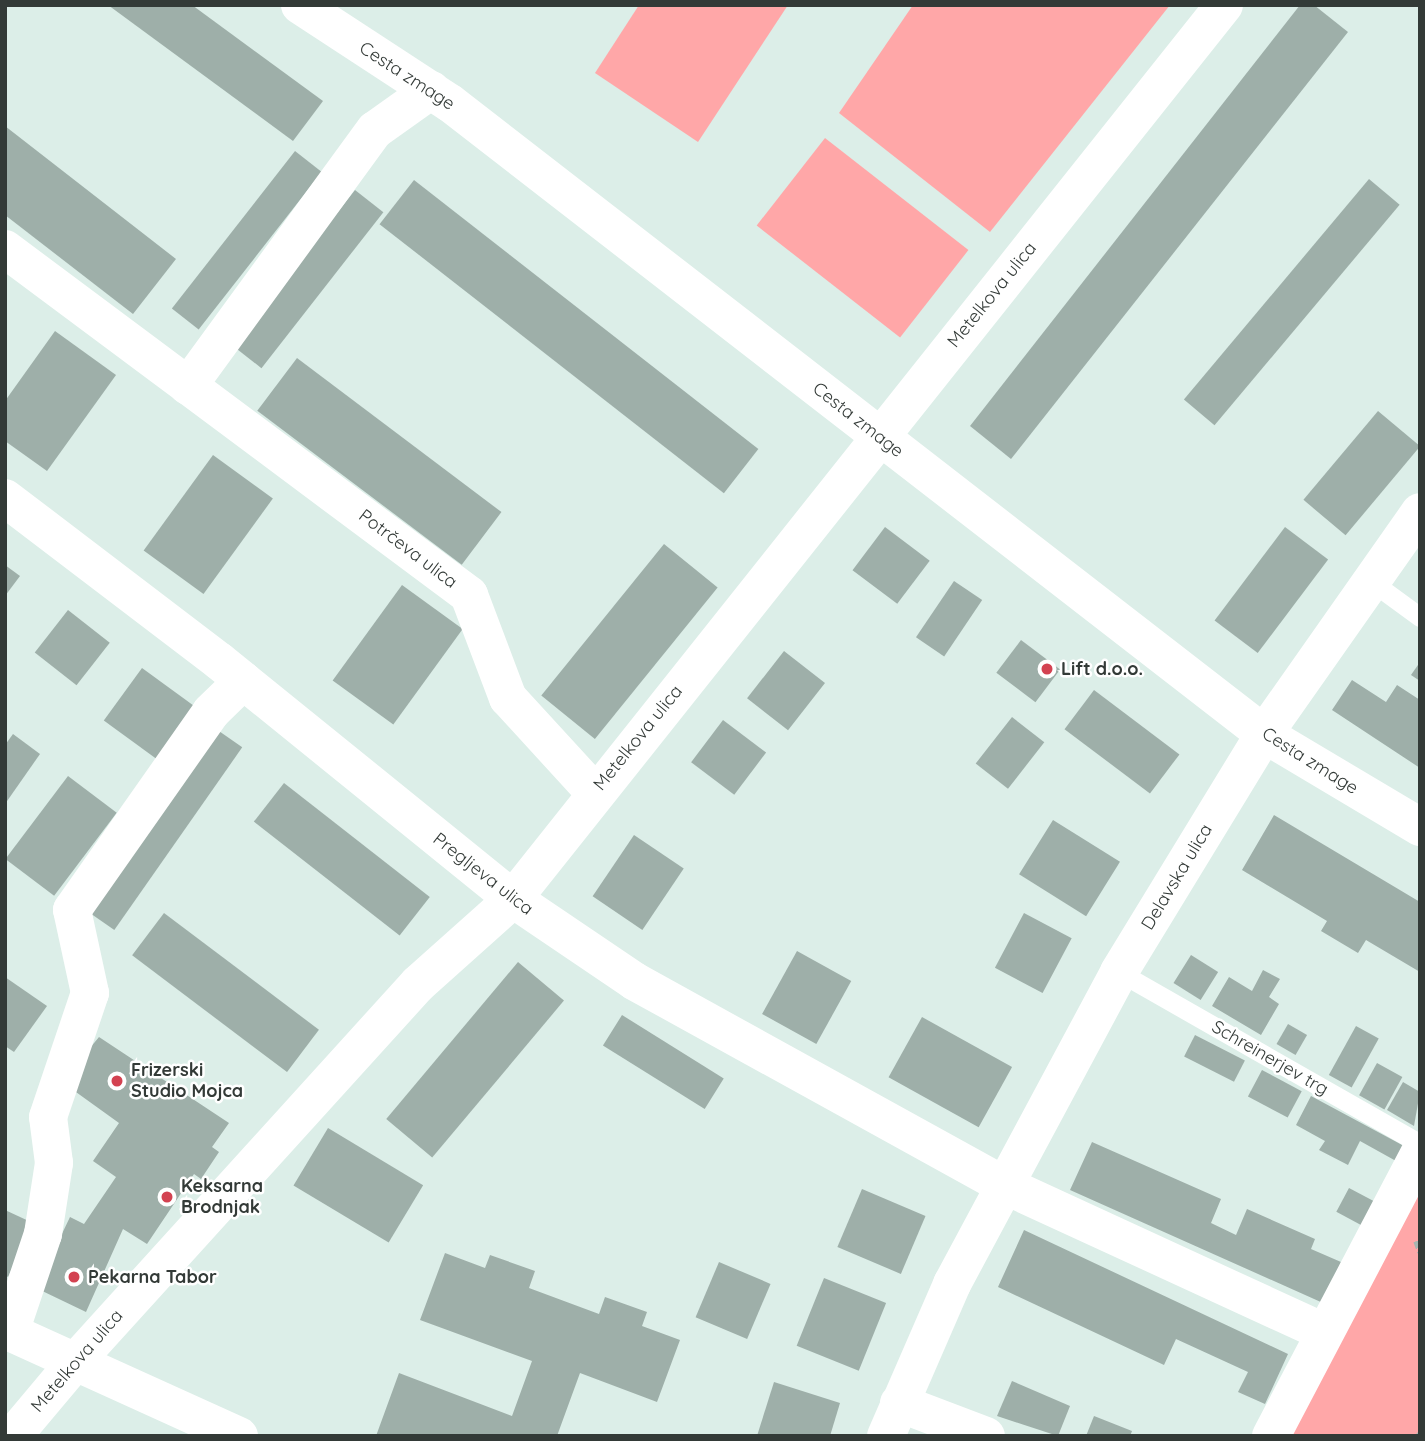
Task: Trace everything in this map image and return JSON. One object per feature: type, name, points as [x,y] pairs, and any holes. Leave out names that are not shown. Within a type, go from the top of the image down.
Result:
[{"type":"street","name":"Cesta zmage","points":[[300,5],[431,90],[1264,734],[1420,827]]},
{"type":"street","name":"Metelkova ulica","points":[[13,1436],[76,1361],[418,984],[513,899],[594,792],[1224,5]]},
{"type":"street","points":[[188,386],[375,130],[431,90]]},
{"type":"street","name":"Potrčeva ulica","points":[[5,249],[469,594],[508,698],[594,792]]},
{"type":"street","name":"Pregljeva ulica","points":[[5,498],[243,681],[513,899],[634,981],[1004,1185]]},
{"type":"street","name":"Delavska ulica","points":[[892,1419],[1004,1185],[1119,972],[1264,734],[1368,579],[1420,512]]},
{"type":"street","points":[[239,1436],[7,1331],[43,1234],[54,1163],[48,1117],[90,993],[72,910],[211,712],[243,681]]},
{"type":"street","points":[[1271,1436],[1321,1331],[1420,1152]]},
{"type":"street","points":[[1004,1185],[1321,1331]]},
{"type":"street","points":[[892,1419],[986,1436]]},
{"type":"lane","points":[[1368,579],[1420,617]]},
{"type":"lane","name":"Schreinerjev trg","points":[[1119,972],[1420,1144]]},
{"type":"shaded area","points":[[639,5],[788,5],[698,142],[595,73]]},
{"type":"shaded area","points":[[913,5],[1170,5],[990,232],[839,113]]},
{"type":"shaded area","points":[[825,138],[968,250],[900,338],[757,225]]},
{"type":"shaded area","points":[[1420,1187],[1420,1436],[1291,1436]]},
{"type":"building","points":[[108,5],[192,5],[323,101],[293,141]]},
{"type":"building","points":[[1300,5],[1314,5],[1348,32],[1011,459],[970,426]]},
{"type":"building","points":[[5,126],[176,259],[133,314],[5,215]]},
{"type":"building","points":[[295,151],[322,172],[199,330],[172,309]]},
{"type":"building","points":[[1369,179],[1400,205],[1215,425],[1184,400]]},
{"type":"building","points":[[414,180],[758,449],[724,493],[380,224]]},
{"type":"building","points":[[355,190],[383,212],[261,368],[233,346]]},
{"type":"building","points":[[55,331],[116,375],[47,471],[5,441],[5,401]]},
{"type":"building","points":[[297,358],[501,512],[462,565],[257,411]]},
{"type":"building","points":[[1378,411],[1420,447],[1346,535],[1303,500]]},
{"type":"building","points":[[213,455],[273,498],[204,594],[144,550]]},
{"type":"building","points":[[885,527],[930,561],[897,604],[853,570]]},
{"type":"building","points":[[1285,527],[1328,559],[1258,653],[1215,620]]},
{"type":"building","points":[[664,544],[718,587],[595,739],[541,696]]},
{"type":"building","points":[[5,565],[20,576],[5,596]]},
{"type":"building","points":[[954,581],[982,600],[944,656],[916,637]]},
{"type":"building","points":[[402,585],[463,629],[393,725],[333,680]]},
{"type":"building","points":[[68,610],[110,643],[77,685],[35,653]]},
{"type":"building","points":[[1021,640],[1060,669],[1035,702],[996,673]]},
{"type":"building","points":[[784,651],[825,683],[788,730],[747,698]]},
{"type":"building","points":[[1420,662],[1420,681],[1411,675]]},
{"type":"building","points":[[142,668],[196,707],[158,760],[104,721]]},
{"type":"building","points":[[1352,680],[1386,702],[1397,685],[1420,700],[1420,768],[1332,710]]},
{"type":"building","points":[[1094,690],[1179,754],[1150,794],[1065,729]]},
{"type":"building","points":[[1012,717],[1044,742],[1008,789],[976,763]]},
{"type":"building","points":[[723,720],[766,752],[734,795],[691,762]]},
{"type":"building","points":[[216,729],[242,747],[114,930],[88,912]]},
{"type":"building","points":[[13,734],[40,754],[5,804],[5,745]]},
{"type":"building","points":[[68,776],[117,813],[54,896],[5,859]]},
{"type":"building","points":[[284,783],[430,897],[400,936],[254,822]]},
{"type":"building","points":[[1274,815],[1420,902],[1420,972],[1366,940],[1358,953],[1321,931],[1327,921],[1242,870]]},
{"type":"building","points":[[1053,820],[1120,862],[1086,916],[1019,874]]},
{"type":"building","points":[[634,835],[684,869],[642,930],[593,896]]},
{"type":"building","points":[[164,913],[319,1030],[287,1072],[132,955]]},
{"type":"building","points":[[1024,913],[1072,938],[1043,993],[995,968]]},
{"type":"building","points":[[797,951],[851,981],[816,1044],[762,1014]]},
{"type":"building","points":[[1191,955],[1218,972],[1201,1000],[1174,983]]},
{"type":"building","points":[[518,962],[564,1001],[432,1158],[386,1119]]},
{"type":"building","points":[[1263,970],[1280,979],[1269,997],[1279,1004],[1261,1035],[1212,1006],[1229,977],[1252,991]]},
{"type":"building","points":[[5,977],[47,1006],[14,1052],[5,1046]]},
{"type":"building","points":[[622,1015],[724,1079],[705,1109],[603,1046]]},
{"type":"building","points":[[922,1017],[1012,1067],[979,1127],[889,1077]]},
{"type":"building","points":[[1288,1024],[1307,1035],[1296,1055],[1276,1044]]},
{"type":"building","points":[[1356,1026],[1379,1039],[1352,1088],[1329,1075]]},
{"type":"building","points":[[1195,1035],[1245,1060],[1234,1082],[1184,1056]]},
{"type":"building","points":[[99,1037],[229,1123],[212,1147],[219,1152],[201,1179],[194,1174],[147,1244],[123,1229],[86,1312],[36,1288],[70,1217],[84,1224],[116,1177],[93,1161],[119,1123],[62,1082]]},
{"type":"building","points":[[1377,1063],[1402,1077],[1384,1109],[1359,1095]]},
{"type":"building","points":[[1262,1070],[1302,1091],[1288,1118],[1248,1096]]},
{"type":"building","points":[[1403,1082],[1420,1092],[1414,1126],[1387,1110]]},
{"type":"building","points":[[1311,1096],[1404,1146],[1396,1161],[1360,1141],[1348,1165],[1319,1150],[1325,1141],[1296,1125]]},
{"type":"building","points":[[328,1128],[423,1185],[389,1243],[293,1185]]},
{"type":"building","points":[[1092,1142],[1221,1199],[1211,1223],[1236,1235],[1247,1209],[1315,1239],[1311,1249],[1341,1262],[1323,1303],[1070,1190]]},
{"type":"building","points":[[1349,1188],[1375,1202],[1363,1226],[1336,1212]]},
{"type":"building","points":[[862,1189],[926,1216],[901,1274],[837,1247]]},
{"type":"building","points":[[5,1210],[33,1223],[8,1277],[5,1275]]},
{"type":"building","points":[[1024,1230],[1288,1354],[1265,1404],[1238,1392],[1248,1372],[1176,1339],[1164,1365],[998,1287]]},
{"type":"building","points":[[445,1253],[485,1268],[490,1255],[535,1271],[529,1288],[599,1314],[605,1297],[647,1312],[642,1326],[680,1340],[657,1402],[580,1373],[557,1436],[376,1436],[399,1373],[512,1416],[532,1361],[420,1320]]},
{"type":"building","points":[[719,1262],[771,1284],[747,1339],[696,1317]]},
{"type":"building","points":[[824,1278],[886,1303],[859,1371],[797,1346]]},
{"type":"building","points":[[1012,1381],[1070,1406],[1058,1436],[997,1416]]},
{"type":"building","points":[[774,1382],[840,1403],[830,1436],[757,1436]]},
{"type":"building","points":[[1094,1416],[1132,1431],[1130,1436],[1086,1436]]},
{"type":"place","name":"Lift d.o.o.","points":[[1047,669]]},
{"type":"place","name":"Frizerski Studio Mojca","points":[[117,1081]]},
{"type":"place","name":"Keksarna Brodnjak","points":[[167,1197]]},
{"type":"place","name":"Pekarna Tabor","points":[[74,1277]]}]
